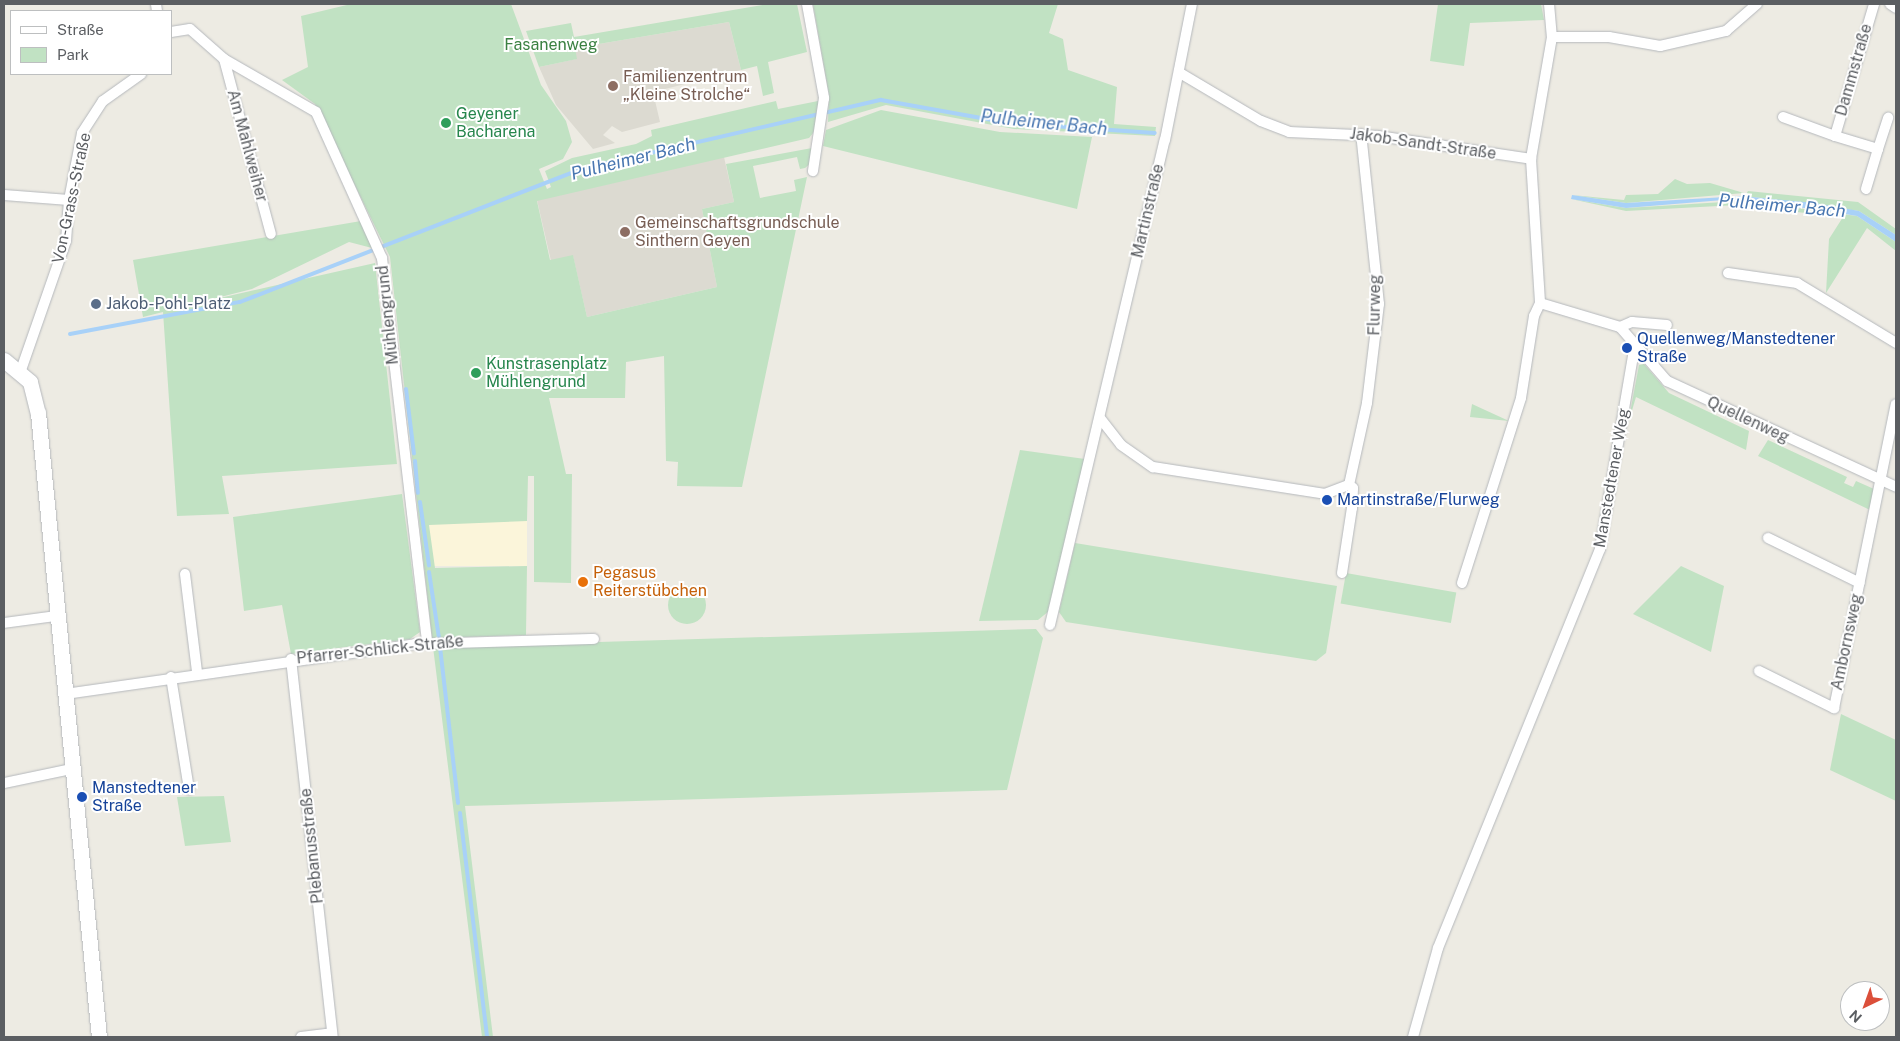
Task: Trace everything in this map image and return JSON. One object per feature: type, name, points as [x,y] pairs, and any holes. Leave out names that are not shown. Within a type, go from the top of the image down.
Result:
[{"type":"street","points":[[807,4],[824,98],[822,123],[813,170]]},
{"type":"street","name":"Martinstraße","points":[[1050,625],[1097,433],[1180,73],[1192,4]]},
{"type":"street","points":[[1462,583],[1521,398],[1540,303],[1531,159],[1552,37],[1549,4]]},
{"type":"street","points":[[1552,37],[1609,37],[1660,46],[1726,31],[1757,4]]},
{"type":"street","name":"Dammstraße","points":[[1835,136],[1874,4]]},
{"type":"street","points":[[1890,4],[1896,8]]},
{"type":"street","name":"Mühlengrund","points":[[172,32],[190,29],[224,59],[316,112],[382,258],[427,642]]},
{"type":"street","name":"Am Mahlweiher","points":[[224,59],[271,234]]},
{"type":"street","name":"Jakob-Sandt-Straße","points":[[1180,73],[1273,127],[1298,133],[1362,134],[1531,159]]},
{"type":"street","name":"Von-Grass-Straße","points":[[22,370],[66,241],[69,200],[82,133],[102,101],[140,75]]},
{"type":"street","name":"Dammstraße","points":[[1783,118],[1878,149]]},
{"type":"street","points":[[1866,189],[1888,118]]},
{"type":"street","name":"Flurweg","points":[[1342,573],[1352,508],[1353,488],[1351,480],[1379,304],[1362,134]]},
{"type":"street","points":[[4,195],[69,200]]},
{"type":"street","points":[[1728,273],[1797,283],[1896,343]]},
{"type":"street","points":[[1540,303],[1620,327],[1632,322],[1667,325]]},
{"type":"street","name":"Quellenweg","points":[[1620,327],[1667,381],[1896,487]]},
{"type":"street","name":"Manstedtener Weg","points":[[1413,1037],[1438,948],[1600,549],[1635,344]]},
{"type":"street","points":[[4,360],[22,370],[35,394],[38,413],[71,770],[99,1037]]},
{"type":"street","name":"Ambornsweg","points":[[1758,671],[1834,708],[1896,404]]},
{"type":"street","points":[[1100,418],[1120,445],[1154,467],[1326,494],[1351,480]]},
{"type":"street","name":"Ambornsweg","points":[[1768,538],[1860,583]]},
{"type":"street","points":[[185,574],[197,672]]},
{"type":"street","points":[[4,623],[56,616]]},
{"type":"street","name":"Pfarrer-Schlick-Straße","points":[[65,694],[197,672],[427,642],[594,639]]},
{"type":"street","name":"Plebanusstraße","points":[[291,659],[333,1035]]},
{"type":"street","points":[[171,676],[190,790]]},
{"type":"street","points":[[4,783],[71,770]]},
{"type":"street","points":[[302,1037],[333,1035]]},
{"type":"shaded area","name":"Familienzentrum „Kleine Strolche“","points":[[729,22],[741,70],[653,92],[660,122],[622,132],[612,126],[603,135],[615,143],[593,149],[556,105],[539,67],[576,59],[575,48]]},
{"type":"shaded area","name":"Gemeinschaftsgrundschule Sinthern Geyen","points":[[724,157],[734,202],[702,209],[717,287],[587,317],[573,256],[551,261],[537,200]]},
{"type":"shaded area","points":[[429,521],[527,521],[527,566],[429,566]]},
{"type":"green space","points":[[351,4],[511,4],[541,85],[566,121],[572,142],[563,159],[539,169],[547,189],[551,187],[545,171],[572,158],[636,144],[652,136],[651,130],[776,101],[778,109],[818,101],[818,127],[809,138],[537,201],[550,260],[573,255],[587,317],[717,287],[702,209],[734,202],[726,164],[812,148],[811,163],[805,168],[800,169],[797,157],[753,166],[760,198],[796,191],[794,180],[807,177],[742,487],[677,486],[678,462],[666,461],[664,356],[626,362],[625,398],[549,398],[566,474],[572,474],[571,583],[534,582],[534,476],[528,476],[527,521],[429,525],[435,568],[527,566],[526,635],[432,638],[390,257],[315,104],[282,80],[308,67],[301,16]]},
{"type":"green space","name":"Fasanenweg","points":[[768,4],[797,4],[807,52],[768,62],[774,93],[763,96],[757,66],[741,70],[729,22],[575,48],[577,59],[539,67],[526,31],[571,23],[574,37]]},
{"type":"green space","points":[[813,4],[1058,4],[1049,33],[1063,39],[1068,70],[1117,87],[1114,124],[1156,127],[1155,136],[1014,129],[886,105],[828,122],[829,95]]},
{"type":"green space","points":[[1438,4],[1541,4],[1544,20],[1470,23],[1464,66],[1430,61]]},
{"type":"green space","points":[[881,110],[1000,132],[1092,137],[1077,209],[823,146],[826,130]]},
{"type":"green space","points":[[1675,179],[1687,184],[1710,183],[1744,193],[1626,203],[1572,195],[1624,200],[1626,195],[1658,194]]},
{"type":"green space","points":[[1748,191],[1858,202],[1896,229],[1896,235],[1859,211],[1745,196]]},
{"type":"green space","points":[[1571,199],[1626,208],[1740,201],[1737,205],[1626,211]]},
{"type":"green space","points":[[1743,201],[1857,216],[1896,242],[1896,251],[1867,228],[1826,293],[1829,239],[1843,217],[1740,206]]},
{"type":"green space","points":[[361,221],[372,248],[349,242],[252,289],[193,304],[375,263],[397,464],[222,476],[229,514],[177,516],[163,312],[143,317],[133,260]]},
{"type":"green space","points":[[1644,364],[1669,393],[1749,431],[1746,450],[1636,397],[1628,424],[1639,365]]},
{"type":"green space","points":[[1472,404],[1509,421],[1470,417]]},
{"type":"green space","points":[[1768,440],[1847,477],[1844,483],[1853,487],[1856,481],[1874,489],[1870,510],[1758,456]]},
{"type":"green space","points":[[1020,450],[1085,459],[1049,611],[1038,620],[979,621]]},
{"type":"green space","points":[[402,494],[420,632],[410,639],[291,654],[282,605],[244,611],[233,517]]},
{"type":"green space","points":[[1075,543],[1337,586],[1326,653],[1316,661],[1066,622],[1059,612]]},
{"type":"green space","points":[[1681,566],[1724,586],[1711,652],[1633,614]]},
{"type":"green space","points":[[1346,573],[1456,592],[1451,623],[1341,604]]},
{"type":"green space","points":[[687,586],[700,592],[706,605],[700,618],[687,624],[674,618],[668,605],[674,592]]},
{"type":"green space","points":[[1036,629],[1043,638],[1007,790],[465,806],[493,1037],[482,1037],[433,647]]},
{"type":"green space","points":[[1841,714],[1896,740],[1896,801],[1830,770]]},
{"type":"green space","points":[[224,796],[231,842],[185,846],[177,797]]},
{"type":"water","points":[[1572,195],[1626,203],[1742,196],[1815,203],[1859,211],[1896,235],[1896,242],[1857,216],[1815,209],[1723,200],[1626,208],[1571,199]]},
{"type":"waterway","name":"Pulheimer Bach","points":[[70,334],[240,302],[581,169],[881,100],[1009,123],[1155,133]]},
{"type":"waterway","points":[[406,389],[414,454]]},
{"type":"waterway","points":[[415,461],[418,493]]},
{"type":"waterway","points":[[420,502],[429,565]]},
{"type":"waterway","points":[[429,572],[439,638]]},
{"type":"waterway","points":[[440,647],[458,803]]},
{"type":"waterway","points":[[460,813],[487,1037]]},
{"type":"place","name":"Familienzentrum „Kleine Strolche“","points":[[613,86]]},
{"type":"place","name":"Geyener Bacharena","points":[[446,123]]},
{"type":"place","name":"Gemeinschaftsgrundschule Sinthern Geyen","points":[[625,232]]},
{"type":"place","name":"Jakob-Pohl-Platz","points":[[96,304]]},
{"type":"place","name":"Quellenweg/Manstedtener Straße","points":[[1627,348]]},
{"type":"place","name":"Kunstrasenplatz Mühlengrund","points":[[476,373]]},
{"type":"place","name":"Martinstraße/Flurweg","points":[[1327,500]]},
{"type":"place","name":"Pegasus Reiterstübchen","points":[[583,582]]},
{"type":"place","name":"Manstedtener Straße","points":[[82,797]]}]
